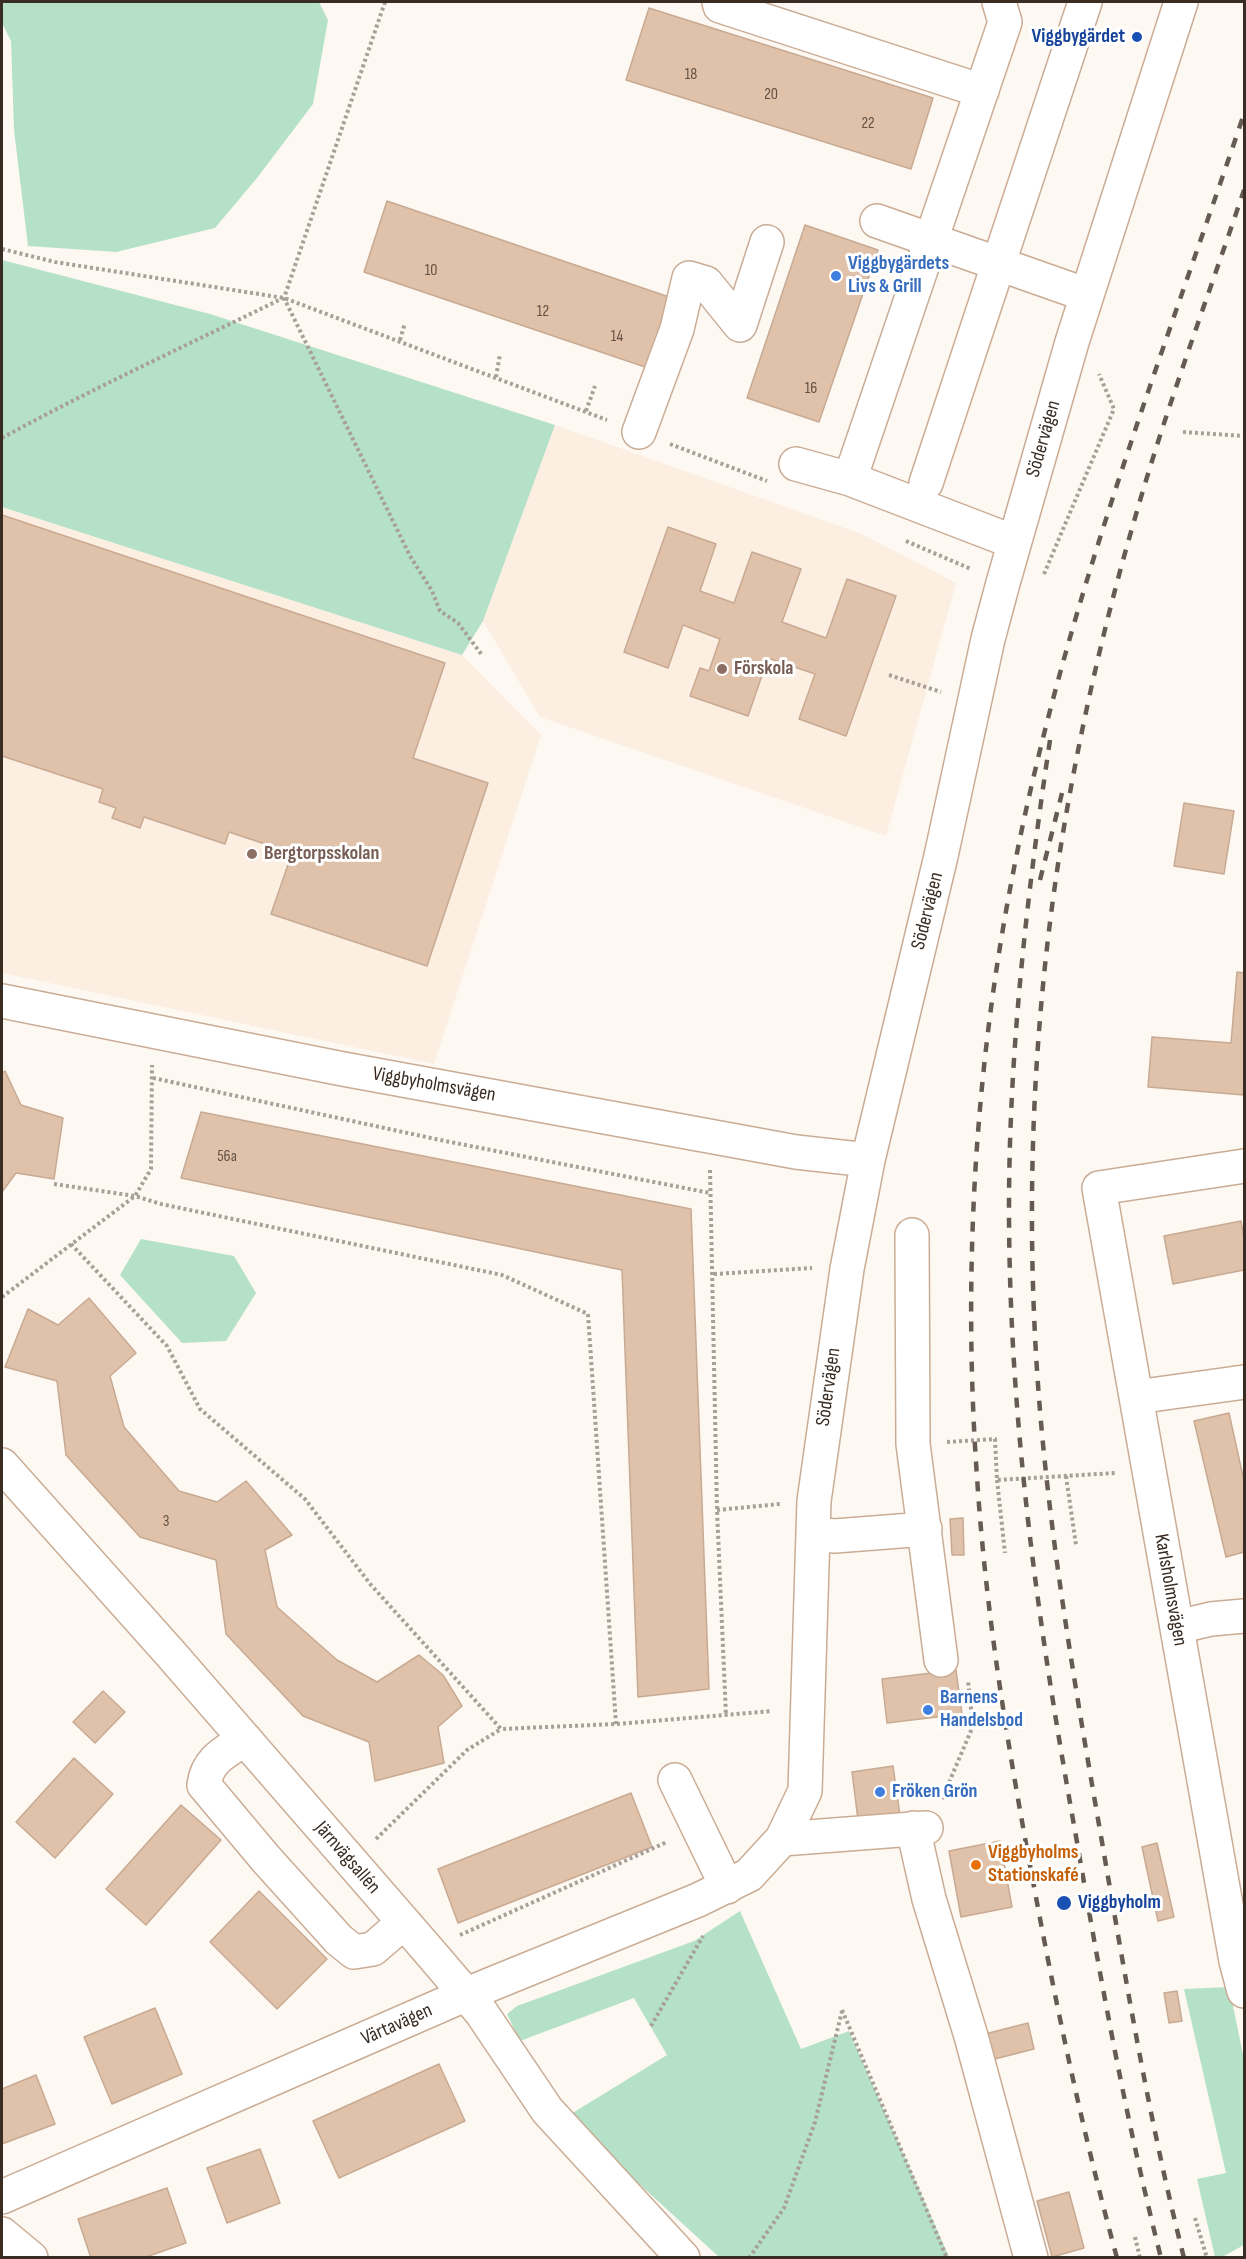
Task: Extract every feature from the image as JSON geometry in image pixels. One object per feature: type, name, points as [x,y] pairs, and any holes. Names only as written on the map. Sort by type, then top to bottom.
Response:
[{"type":"street","points":[[719,2],[720,6],[982,91]]},
{"type":"street","points":[[849,479],[1005,22],[999,2]]},
{"type":"street","points":[[926,483],[1085,2]]},
{"type":"street","name":"Södervägen","points":[[782,1839],[805,1791],[814,1501],[842,1302],[868,1160],[941,856],[988,639],[1014,542],[1087,294],[1181,2]]},
{"type":"street","points":[[877,221],[930,242],[1087,294]]},
{"type":"street","points":[[639,432],[677,329],[689,278],[706,284],[740,325],[767,242]]},
{"type":"street","points":[[796,464],[849,479],[1014,542]]},
{"type":"street","name":"Viggbyholmsvägen","points":[[2,1001],[149,1031],[796,1152],[868,1160]]},
{"type":"street","name":"Karlsholmsvägen","points":[[1245,1166],[1099,1188],[1236,1961],[1245,1991]]},
{"type":"street","points":[[912,1235],[913,1444],[941,1659]]},
{"type":"street","points":[[1136,1397],[1245,1382]]},
{"type":"street","name":"Järnvägsallén","points":[[2,1465],[467,1994],[547,2110],[683,2258]]},
{"type":"street","points":[[813,1534],[835,1536],[925,1529]]},
{"type":"street","points":[[1177,1627],[1211,1619],[1245,1616]]},
{"type":"street","points":[[244,1739],[220,1756],[206,1771],[204,1785],[266,1859],[339,1940],[354,1952],[373,1949],[403,1923]]},
{"type":"street","points":[[675,1780],[696,1828],[727,1887]]},
{"type":"street","points":[[782,1839],[920,1828],[928,1899],[971,2036],[1031,2258]]},
{"type":"street","name":"Värtavägen","points":[[2,2197],[467,1994],[598,1943],[727,1887],[749,1875],[782,1839]]},
{"type":"street","points":[[2,2234],[31,2258]]},
{"type":"path","points":[[2,438],[43,414],[86,396],[284,298],[385,2]]},
{"type":"path","points":[[2,249],[55,262],[284,298],[385,334]]},
{"type":"path","points":[[284,298],[410,556],[432,591],[440,611],[458,623],[482,655]]},
{"type":"path","points":[[400,340],[405,322]]},
{"type":"path","points":[[496,377],[500,354]]},
{"type":"path","points":[[1039,585],[1114,409],[1095,364]]},
{"type":"path","points":[[586,411],[594,386]]},
{"type":"path","points":[[1183,432],[1245,436]]},
{"type":"path","points":[[900,538],[1003,583]]},
{"type":"path","points":[[889,675],[945,693]]},
{"type":"path","points":[[2,1298],[135,1196],[151,1169],[153,1078],[149,1031]]},
{"type":"path","points":[[153,1078],[440,1140],[710,1193]]},
{"type":"path","points":[[710,1136],[717,1510],[726,1716]]},
{"type":"path","points":[[54,1184],[135,1196],[161,1204],[502,1275],[588,1314],[616,1724]]},
{"type":"path","points":[[71,1244],[166,1346],[200,1409],[305,1499],[371,1584],[501,1729]]},
{"type":"path","points":[[913,1444],[994,1439],[1005,1553]]},
{"type":"path","points":[[997,1480],[1115,1473]]},
{"type":"path","points":[[1066,1476],[1076,1545]]},
{"type":"path","points":[[717,1510],[814,1501]]},
{"type":"path","points":[[920,1828],[932,1823],[973,1726],[972,1697],[964,1666],[941,1659]]},
{"type":"path","points":[[352,1863],[467,1750],[501,1729],[616,1724],[807,1709]]},
{"type":"path","points":[[428,1950],[696,1828]]},
{"type":"path","points":[[651,2026],[706,1929]]},
{"type":"path","points":[[749,2258],[784,2208],[815,2122],[842,2010],[947,2258]]},
{"type":"path","points":[[1195,2218],[1207,2258]]},
{"type":"path","points":[[1134,2237],[1140,2258]]},
{"type":"shaded area","name":"Förskola","points":[[555,425],[862,534],[956,583],[886,836],[540,717],[483,621]]},
{"type":"shaded area","name":"Bergtorpsskolan","points":[[2,507],[462,655],[541,735],[434,1064],[2,973]]},
{"type":"green space","points":[[2,2],[319,2],[328,20],[313,104],[257,178],[215,228],[116,252],[28,246],[14,130],[11,41],[2,23]]},
{"type":"green space","points":[[2,260],[210,314],[555,425],[483,621],[462,655],[2,507]]},
{"type":"green space","points":[[141,1239],[234,1256],[256,1293],[226,1341],[182,1343],[120,1275]]},
{"type":"green space","points":[[740,1911],[801,2049],[849,2031],[949,2257],[719,2257],[566,2117],[667,2055],[634,1998],[520,2041],[507,2014],[517,2006],[694,1941]]},
{"type":"green space","points":[[1229,1987],[1244,2059],[1244,2245],[1222,2257],[1215,2257],[1197,2179],[1226,2173],[1184,1989]]},
{"type":"building","points":[[649,8],[933,98],[911,169],[626,80]]},
{"type":"building","points":[[387,201],[678,300],[654,370],[364,272]]},
{"type":"building","points":[[805,225],[878,250],[819,422],[747,398]]},
{"type":"building","points":[[2,515],[445,663],[413,758],[488,783],[427,966],[271,914],[292,853],[229,832],[225,844],[144,817],[140,828],[112,818],[116,808],[99,802],[103,789],[2,756]]},
{"type":"building","points":[[668,527],[716,544],[700,591],[734,603],[752,552],[801,569],[782,622],[826,638],[847,579],[896,596],[846,736],[799,719],[815,674],[768,658],[748,716],[690,696],[700,668],[709,671],[720,639],[683,625],[668,668],[624,652]]},
{"type":"building","points":[[1184,803],[1234,811],[1224,874],[1174,866]]},
{"type":"building","points":[[1237,972],[1244,973],[1244,1095],[1148,1087],[1152,1037],[1231,1043]]},
{"type":"building","points":[[5,1071],[21,1105],[63,1118],[54,1179],[16,1173],[2,1192],[2,1073]]},
{"type":"building","points":[[201,1112],[691,1209],[709,1689],[638,1697],[622,1270],[181,1178]]},
{"type":"building","points":[[1241,1221],[1244,1238],[1244,1270],[1173,1284],[1164,1236]]},
{"type":"building","points":[[89,1298],[136,1353],[110,1376],[124,1427],[179,1491],[217,1502],[246,1481],[292,1535],[265,1550],[277,1607],[337,1660],[377,1682],[419,1655],[443,1675],[462,1706],[438,1727],[444,1763],[375,1781],[369,1742],[303,1716],[226,1634],[216,1560],[140,1537],[66,1455],[57,1381],[5,1367],[28,1309],[58,1325]]},
{"type":"building","points":[[1229,1413],[1244,1481],[1244,1552],[1226,1557],[1194,1421]]},
{"type":"building","points":[[963,1518],[964,1555],[952,1555],[950,1519]]},
{"type":"building","points":[[956,1670],[962,1714],[887,1723],[882,1679]]},
{"type":"building","points":[[103,1691],[125,1712],[95,1743],[73,1722]]},
{"type":"building","points":[[74,1758],[113,1794],[55,1858],[16,1822]]},
{"type":"building","points":[[893,1766],[900,1815],[858,1820],[852,1772]]},
{"type":"building","points":[[631,1793],[652,1847],[458,1923],[438,1869]]},
{"type":"building","points":[[181,1805],[221,1840],[146,1925],[106,1889]]},
{"type":"building","points":[[1000,1841],[1012,1907],[961,1917],[949,1851]]},
{"type":"building","points":[[1157,1843],[1174,1917],[1158,1921],[1142,1847]]},
{"type":"building","points":[[259,1891],[327,1959],[277,2009],[210,1942]]},
{"type":"building","points":[[1177,1991],[1182,2021],[1169,2023],[1164,1993]]},
{"type":"building","points":[[155,2008],[182,2074],[112,2104],[84,2037]]},
{"type":"building","points":[[1028,2023],[1034,2049],[991,2060],[985,2034]]},
{"type":"building","points":[[439,2064],[465,2121],[339,2178],[313,2121]]},
{"type":"building","points":[[36,2075],[55,2124],[2,2144],[2,2089]]},
{"type":"building","points":[[260,2149],[280,2203],[227,2223],[207,2168]]},
{"type":"building","points":[[167,2188],[186,2243],[143,2258],[91,2258],[78,2219]]},
{"type":"building","points":[[1069,2192],[1084,2248],[1052,2257],[1037,2201]]},
{"type":"railway","points":[[1117,2258],[1072,2076],[1053,1984],[1016,1789],[992,1633],[981,1529],[973,1403],[971,1329],[975,1179],[980,1105],[998,957],[1032,786],[1056,688],[1084,591],[1145,400],[1244,114]]},
{"type":"railway","points":[[1184,2258],[1171,2206],[1129,1998],[1054,1544],[1043,1444],[1033,1288],[1033,1132],[1037,1053],[1053,898],[1072,782],[1096,665],[1149,471],[1244,190]]},
{"type":"railway","points":[[1050,740],[1027,915],[1012,1091],[1009,1208],[1014,1368],[1029,1526],[1063,1763],[1115,2051],[1136,2154],[1161,2258]]},
{"type":"railway","points":[[1040,880],[1062,793]]},
{"type":"place","name":"Viggbygärdet","points":[[1137,37]]},
{"type":"place","name":"Viggbygärdets Livs & Grill","points":[[836,276]]},
{"type":"place","name":"Förskola","points":[[722,669]]},
{"type":"place","name":"Bergtorpsskolan","points":[[252,854]]},
{"type":"place","name":"Barnens Handelsbod","points":[[928,1710]]},
{"type":"place","name":"Fröken Grön","points":[[880,1792]]},
{"type":"place","name":"Viggbyholms Stationskafé","points":[[976,1865]]},
{"type":"place","name":"Viggbyholm","points":[[1064,1903]]}]
